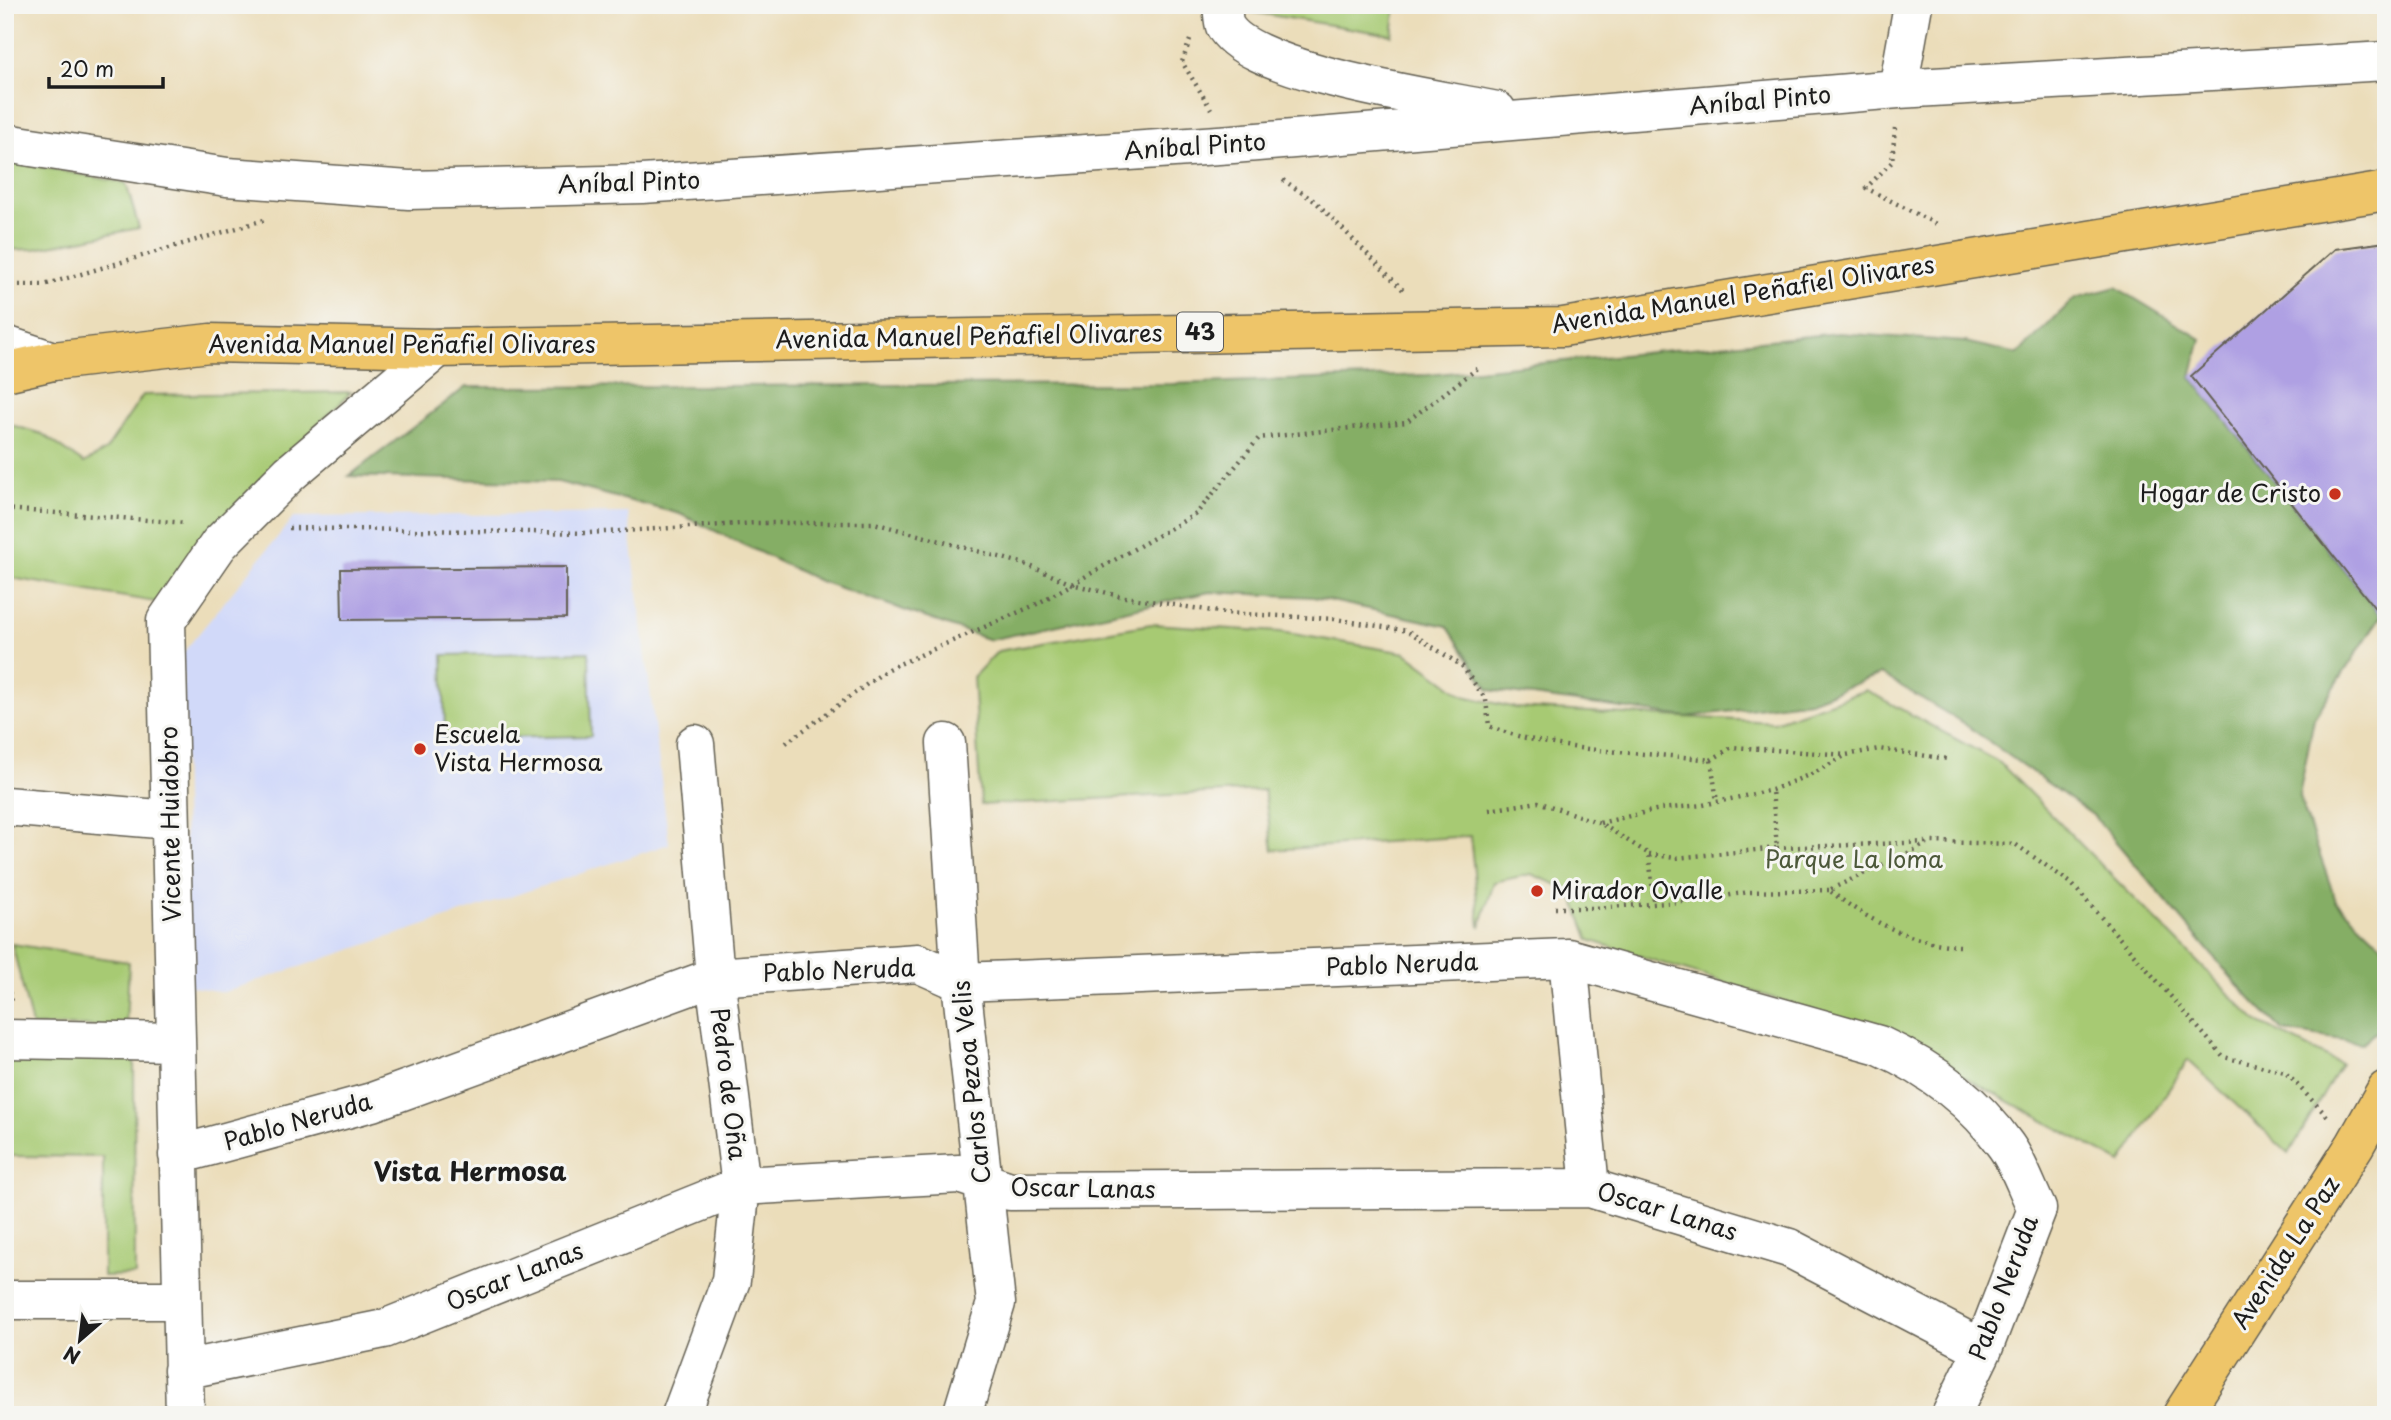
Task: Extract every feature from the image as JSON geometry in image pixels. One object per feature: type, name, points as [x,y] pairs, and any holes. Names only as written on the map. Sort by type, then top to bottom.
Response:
[{"type":"main road","name":"Avenida Manuel Peñafiel Olivares","points":[[5,372],[53,361],[210,343],[438,348],[1563,327],[2386,191]]},
{"type":"main road","name":"Avenida La Paz","points":[[2182,1415],[2355,1145],[2386,1090]]},
{"type":"street","points":[[1222,5],[1226,27],[1244,44],[1275,60],[1314,74],[1544,120]]},
{"type":"street","points":[[1898,89],[1913,5]]},
{"type":"street","name":"Aníbal Pinto","points":[[5,142],[227,177],[409,190],[642,184],[1544,120],[1898,89],[2386,61]]},
{"type":"street","points":[[5,345],[53,361]]},
{"type":"street","name":"Vicente Huidobro","points":[[185,1415],[166,621],[219,544],[290,473],[438,348]]},
{"type":"street","name":"Carlos Pezoa Velis","points":[[946,743],[961,982],[996,1303],[962,1415]]},
{"type":"street","name":"Pedro de Oña","points":[[681,1415],[731,1280],[741,1186],[715,977],[695,744]]},
{"type":"street","points":[[5,806],[170,820]]},
{"type":"street","points":[[1568,958],[1590,1188]]},
{"type":"street","name":"Pablo Neruda","points":[[178,1155],[372,1102],[715,977],[918,963],[961,982],[1568,958],[1880,1045],[1921,1064],[1980,1114],[2007,1148],[2037,1209],[1983,1349],[1951,1415]]},
{"type":"street","points":[[5,1039],[176,1042]]},
{"type":"street","name":"Oscar Lanas","points":[[183,1370],[384,1329],[741,1186],[959,1174],[1010,1191],[1590,1188],[1789,1248],[1983,1349]]},
{"type":"street","points":[[5,1300],[182,1300]]},
{"type":"path","points":[[1898,89],[1892,162],[1866,188],[1965,238],[1971,259]]},
{"type":"path","points":[[5,285],[44,285],[248,226],[273,216]]},
{"type":"path","points":[[786,743],[888,669],[1035,605],[1196,513],[1259,438],[1406,422],[1475,371],[1521,328]]},
{"type":"path","points":[[5,509],[236,528],[452,528],[588,533],[757,523],[874,523],[1025,564],[1072,584],[1119,596],[1226,612],[1335,619],[1408,631],[1462,666],[1486,699],[1489,726],[1516,737],[1712,761],[1732,747],[1846,755],[1878,749],[1948,759]]},
{"type":"path","points":[[1600,823],[1660,809],[1717,802],[1772,790],[1816,772],[1846,755]]},
{"type":"path","points":[[1712,761],[1717,802]]},
{"type":"path","points":[[1772,790],[1777,848]]},
{"type":"path","points":[[1489,810],[1538,802],[1600,823],[1649,854],[1675,858],[1777,848],[1931,842],[2015,844],[2071,883],[2224,1057],[2286,1072],[2355,1145]]},
{"type":"path","points":[[1555,908],[1695,901],[1749,892],[1829,890],[1931,842]]},
{"type":"path","points":[[1649,854],[1654,902]]},
{"type":"path","points":[[1829,890],[1859,914],[1937,945],[1960,946]]},
{"type":"shaded area","name":"Escuela Vista Hermosa","points":[[628,513],[669,844],[224,992],[187,986],[182,654],[294,517]]},
{"type":"green space","points":[[1240,5],[1396,5],[1392,35],[1239,10]]},
{"type":"green space","points":[[5,160],[126,183],[139,228],[35,249],[5,250]]},
{"type":"green space","points":[[2116,287],[2201,339],[2191,377],[2381,616],[2314,718],[2299,796],[2336,901],[2384,947],[2386,1024],[2362,1043],[2283,1031],[2236,983],[2094,816],[1963,723],[1881,674],[1810,701],[1687,717],[1489,690],[1447,626],[1313,597],[1210,592],[990,640],[817,580],[680,514],[558,482],[349,476],[466,387],[1172,384],[1428,375],[1838,333],[1965,342],[2018,354],[2075,298]]},
{"type":"green space","points":[[351,392],[208,536],[161,603],[5,577],[5,423],[42,434],[84,463],[106,450],[143,395]]},
{"type":"green space","name":"Parque La loma","points":[[1151,624],[1281,632],[1406,653],[1464,696],[1516,708],[1774,722],[1866,690],[2000,763],[2256,1021],[2341,1064],[2289,1154],[2188,1060],[2121,1163],[1884,1033],[1589,940],[1570,890],[1531,874],[1494,882],[1480,927],[1470,836],[1273,850],[1264,790],[981,805],[973,677],[998,651]]},
{"type":"green space","points":[[589,652],[591,736],[445,739],[443,655]]},
{"type":"green space","points":[[12,944],[129,962],[126,1026],[32,1026]]},
{"type":"green space","points":[[9,1054],[134,1054],[135,1275],[103,1276],[103,1157],[9,1156]]},
{"type":"building","name":"Hogar de Cristo","points":[[2386,242],[2386,613],[2381,616],[2191,376],[2335,249]]},
{"type":"building","points":[[566,567],[566,618],[342,620],[341,569]]},
{"type":"place","name":"Hogar de Cristo","points":[[2335,494]]},
{"type":"place","name":"Escuela Vista Hermosa","points":[[420,749]]},
{"type":"place","name":"Mirador Ovalle","points":[[1537,891]]},
{"type":"district","name":"Vista Hermosa","points":[[470,1172]]}]
